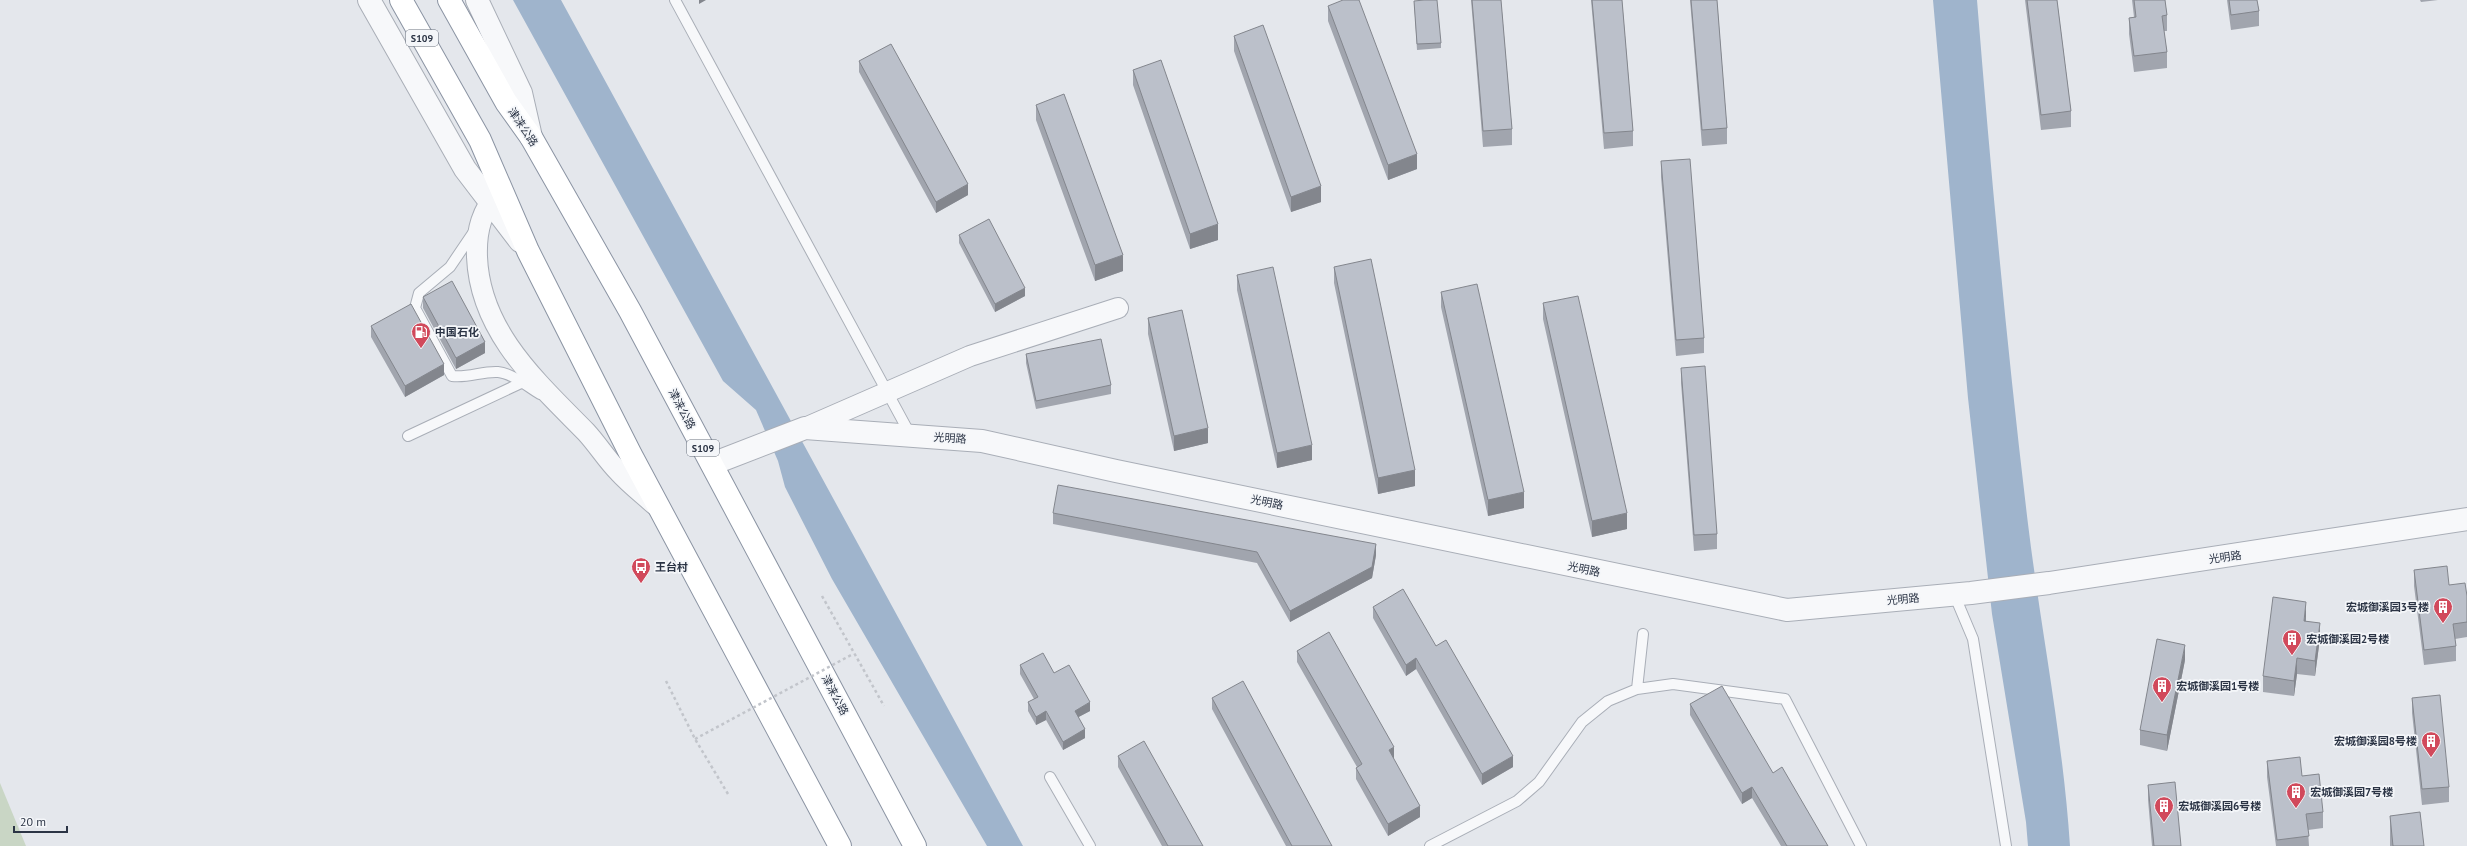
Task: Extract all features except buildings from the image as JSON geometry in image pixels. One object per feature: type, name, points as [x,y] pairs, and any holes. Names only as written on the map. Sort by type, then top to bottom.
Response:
[{"type":"highway","name":"S109","points":[[401,0],[480,140],[494,196],[528,251],[632,454],[840,846]]},
{"type":"highway","name":"津涞公路","points":[[449,0],[506,102],[531,137],[630,311],[915,846]]},
{"type":"street","points":[[369,0],[465,169],[494,196],[479,224],[478,264],[480,288],[487,308],[510,349],[591,437],[619,472],[663,511]]},
{"type":"street","points":[[477,0],[521,93],[531,137]]},
{"type":"street","points":[[805,428],[970,356],[1118,308]]},
{"type":"street","name":"光明路","points":[[712,464],[805,428],[982,440],[1147,477],[1787,610],[1962,594],[2049,583],[2467,519]]},
{"type":"lane","points":[[675,0],[911,436]]},
{"type":"lane","points":[[479,224],[450,267],[419,293],[415,308],[452,376],[475,376],[498,372],[559,404]]},
{"type":"lane","points":[[408,436],[521,383]]},
{"type":"lane","points":[[1962,594],[1973,639],[2006,846]]},
{"type":"lane","points":[[1637,689],[1643,634]]},
{"type":"lane","points":[[1430,846],[1517,801],[1539,782],[1582,722],[1608,701],[1637,689],[1673,684],[1785,699],[1861,846]]},
{"type":"lane","points":[[1050,777],[1090,846]]},
{"type":"path","points":[[822,596],[853,654],[884,706]]},
{"type":"path","points":[[695,739],[853,654]]},
{"type":"path","points":[[666,681],[695,739],[728,794]]},
{"type":"green space","points":[[0,783],[26,846],[0,846]]},
{"type":"water","points":[[513,0],[561,0],[1023,846],[987,846],[832,579],[785,487],[778,461],[756,410],[723,381]]},
{"type":"water","points":[[1933,0],[1977,0],[2013,393],[2033,564],[2062,765],[2070,846],[2028,846],[2026,822],[1992,614],[1968,398]]},
{"type":"place","name":"中国石化","points":[[421,349]]},
{"type":"place","name":"王台村","points":[[641,584]]},
{"type":"place","name":"宏城御溪园3号楼","points":[[2443,624]]},
{"type":"place","name":"宏城御溪园2号楼","points":[[2292,656]]},
{"type":"place","name":"宏城御溪园1号楼","points":[[2162,703]]},
{"type":"place","name":"宏城御溪园8号楼","points":[[2431,758]]},
{"type":"place","name":"宏城御溪园7号楼","points":[[2296,809]]},
{"type":"place","name":"宏城御溪园6号楼","points":[[2164,823]]}]
